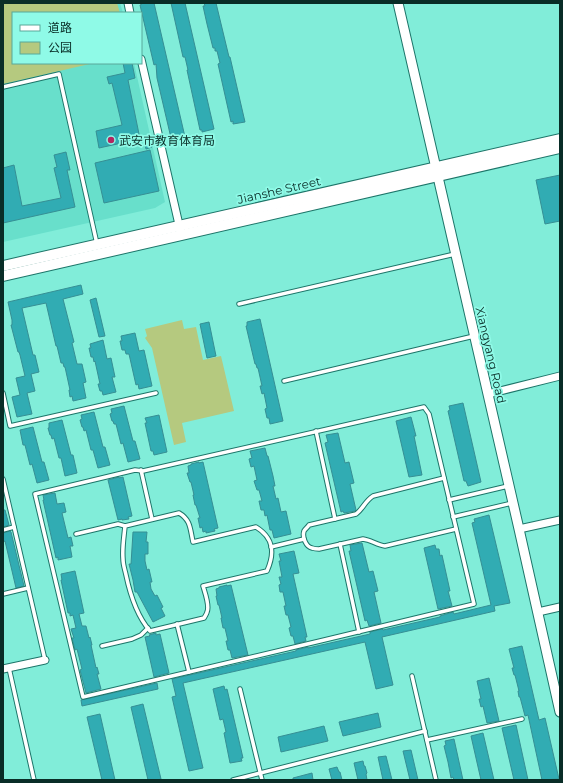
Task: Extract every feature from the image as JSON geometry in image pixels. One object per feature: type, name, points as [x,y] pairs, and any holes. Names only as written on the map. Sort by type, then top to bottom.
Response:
[{"type":"main road","name":"Jianshe Street","points":[[437,172],[560,139]]},
{"type":"main road","name":"Jianshe Street","points":[[3,276],[180,231],[437,172],[560,148]]},
{"type":"main road","name":"Jianshe Street","points":[[3,266],[97,245],[180,231]]},
{"type":"street","name":"Xiangyang Road","points":[[398,3],[560,712]]},
{"type":"street","points":[[142,63],[180,231]]},
{"type":"street","points":[[488,394],[560,376]]},
{"type":"street","points":[[519,529],[560,520]]},
{"type":"street","points":[[538,612],[560,607]]},
{"type":"street","points":[[6,669],[45,660]]},
{"type":"lane","points":[[3,88],[59,74],[97,245]]},
{"type":"lane","points":[[239,304],[456,254]]},
{"type":"lane","points":[[284,381],[475,336]]},
{"type":"lane","points":[[3,392],[10,426],[156,393]]},
{"type":"lane","points":[[424,407],[429,414],[474,604],[83,697],[35,494],[135,470],[143,471],[316,431],[424,407]]},
{"type":"lane","points":[[3,418],[8,416]]},
{"type":"lane","points":[[316,431],[335,519]]},
{"type":"lane","points":[[140,470],[152,519]]},
{"type":"lane","points":[[444,478],[373,496],[368,499],[360,511],[356,514],[309,525],[304,530],[304,539],[308,546],[320,549],[363,539],[385,546],[456,529]]},
{"type":"lane","points":[[3,479],[45,660]]},
{"type":"lane","points":[[449,500],[509,486]]},
{"type":"lane","points":[[453,517],[513,503]]},
{"type":"lane","points":[[76,534],[118,524],[125,526],[179,513],[186,518],[189,524],[193,542],[256,527],[267,536],[272,550],[270,564],[267,571],[204,586],[208,610],[204,618],[150,631],[138,612],[132,597],[124,567],[123,544],[125,526]]},
{"type":"lane","points":[[3,530],[14,528]]},
{"type":"lane","points":[[271,547],[304,539]]},
{"type":"lane","points":[[340,544],[359,632]]},
{"type":"lane","points":[[3,594],[28,588]]},
{"type":"lane","points":[[178,624],[189,672]]},
{"type":"lane","points":[[102,646],[132,639],[141,635],[148,628]]},
{"type":"lane","points":[[6,669],[34,780]]},
{"type":"lane","points":[[412,676],[436,780]]},
{"type":"lane","points":[[240,689],[262,780]]},
{"type":"lane","points":[[427,740],[522,719]]},
{"type":"lane","points":[[234,780],[425,731]]},
{"type":"shaded area","points":[[3,3],[120,3],[123,12],[12,12],[12,64],[134,64],[165,202],[155,208],[3,242]]},
{"type":"green space","points":[[3,3],[117,3],[120,12],[12,12],[12,64],[90,64],[3,84]]},
{"type":"green space","points":[[182,320],[184,329],[196,327],[203,360],[221,356],[234,411],[182,423],[186,442],[174,445],[152,348],[145,338],[147,336],[145,329]]},
{"type":"building","points":[[141,3],[154,3],[185,137],[173,140],[172,137],[171,138],[157,78],[156,64],[154,65],[140,5],[142,4]]},
{"type":"building","points":[[171,3],[185,3],[214,129],[202,132],[202,130],[200,130],[188,70],[185,57],[183,57]]},
{"type":"building","points":[[204,3],[216,3],[245,122],[233,124],[233,121],[231,122],[218,64],[220,63],[217,51],[213,48],[203,6],[205,6]]},
{"type":"building","points":[[123,64],[132,64],[135,78],[128,80],[140,139],[99,148],[96,131],[122,125],[112,83],[109,84],[107,77],[125,73]]},
{"type":"building","points":[[149,135],[152,147],[146,149],[143,137]]},
{"type":"building","points":[[150,150],[159,191],[104,203],[95,163]]},
{"type":"building","points":[[66,152],[70,170],[67,170],[75,207],[3,223],[3,168],[14,165],[22,206],[61,198],[54,168],[57,167],[54,155]]},
{"type":"building","points":[[560,175],[560,221],[545,224],[536,180]]},
{"type":"building","points":[[81,285],[83,294],[63,299],[74,342],[72,343],[77,364],[82,364],[86,382],[83,383],[86,398],[73,401],[72,396],[70,397],[65,367],[63,363],[61,363],[46,303],[22,308],[33,355],[35,355],[39,372],[31,374],[35,391],[27,393],[32,414],[17,417],[12,397],[20,395],[16,378],[25,376],[11,325],[12,320],[8,302]]},
{"type":"building","points":[[96,298],[105,336],[99,337],[90,300]]},
{"type":"building","points":[[260,319],[283,421],[270,424],[265,409],[267,408],[264,393],[262,394],[260,386],[262,386],[258,368],[255,364],[246,326],[247,322]]},
{"type":"building","points":[[209,322],[216,356],[207,358],[200,324]]},
{"type":"building","points":[[135,333],[139,351],[144,350],[152,386],[139,389],[138,384],[136,385],[129,354],[126,354],[125,350],[122,350],[120,341],[122,341],[121,336]]},
{"type":"building","points":[[103,340],[107,359],[111,358],[115,377],[112,377],[116,392],[103,395],[98,384],[100,384],[95,361],[94,362],[93,357],[91,357],[89,348],[91,348],[90,344]]},
{"type":"building","points":[[463,403],[481,482],[468,486],[466,481],[464,481],[448,411],[450,410],[449,406]]},
{"type":"building","points":[[124,406],[133,441],[135,441],[140,459],[128,462],[123,443],[121,444],[116,424],[112,421],[110,414],[112,413],[111,409]]},
{"type":"building","points":[[94,412],[103,447],[105,447],[110,465],[98,468],[93,450],[91,450],[86,430],[84,431],[80,420],[82,419],[81,415]]},
{"type":"building","points":[[159,415],[167,452],[154,455],[153,451],[151,451],[145,418]]},
{"type":"building","points":[[411,417],[416,436],[414,436],[422,475],[409,477],[396,421]]},
{"type":"building","points":[[62,420],[77,473],[65,476],[54,438],[52,439],[48,428],[49,423]]},
{"type":"building","points":[[33,427],[42,462],[44,462],[49,480],[37,483],[32,464],[30,465],[25,445],[23,445],[20,430]]},
{"type":"building","points":[[338,433],[345,463],[349,462],[354,483],[350,484],[356,510],[344,513],[343,511],[341,512],[325,443],[328,442],[326,435]]},
{"type":"building","points":[[265,448],[273,476],[275,486],[273,486],[276,499],[278,498],[281,512],[286,511],[291,534],[274,538],[272,530],[270,530],[267,515],[265,516],[264,510],[261,510],[259,501],[262,501],[259,490],[257,490],[254,481],[257,480],[254,466],[251,467],[249,459],[252,458],[250,451]]},
{"type":"building","points":[[203,462],[218,528],[214,529],[215,531],[206,533],[206,531],[203,532],[202,527],[200,528],[198,518],[200,518],[195,505],[191,482],[187,473],[189,473],[188,466]]},
{"type":"building","points":[[123,477],[132,516],[128,517],[129,519],[118,520],[108,480]]},
{"type":"building","points":[[55,493],[57,504],[64,503],[66,512],[62,513],[68,538],[71,537],[73,546],[70,546],[72,557],[58,560],[58,557],[56,558],[43,500],[43,495]]},
{"type":"building","points":[[3,510],[5,510],[9,525],[3,527]]},
{"type":"building","points":[[489,515],[510,603],[494,606],[495,611],[382,637],[393,685],[376,689],[365,642],[183,683],[203,768],[189,771],[172,697],[176,696],[172,679],[370,634],[370,632],[440,617],[453,612],[454,614],[491,605],[472,523],[475,522],[474,519]]},
{"type":"building","points":[[10,531],[24,586],[16,588],[5,541],[3,542],[3,533]]},
{"type":"building","points":[[133,532],[147,532],[146,542],[148,542],[148,554],[145,554],[145,561],[147,570],[149,569],[152,582],[150,582],[151,589],[155,596],[157,595],[163,607],[161,608],[165,616],[153,622],[137,592],[135,592],[129,564],[131,564]]},
{"type":"building","points":[[362,543],[369,572],[373,571],[378,591],[374,592],[381,623],[369,626],[367,620],[365,621],[349,551],[351,551],[350,545]]},
{"type":"building","points":[[435,545],[436,549],[439,549],[440,556],[442,555],[452,606],[438,609],[424,548]]},
{"type":"building","points":[[294,551],[299,573],[293,574],[307,637],[305,637],[306,641],[295,644],[289,628],[291,627],[288,615],[286,615],[283,592],[280,592],[279,585],[281,584],[279,577],[282,577],[279,554]]},
{"type":"building","points":[[75,571],[84,613],[79,614],[82,626],[86,626],[89,638],[90,637],[101,689],[86,693],[80,670],[82,669],[77,649],[75,650],[72,638],[74,638],[71,629],[76,628],[73,615],[70,616],[70,613],[68,613],[61,580],[61,574]]},
{"type":"building","points":[[231,585],[248,655],[232,658],[230,650],[228,650],[226,641],[228,641],[225,628],[223,628],[216,596],[216,589]]},
{"type":"building","points":[[156,633],[156,635],[160,634],[169,673],[154,677],[145,637]]},
{"type":"building","points":[[522,646],[539,720],[545,718],[559,779],[542,780],[528,715],[525,716],[519,697],[519,691],[512,668],[514,668],[509,649]]},
{"type":"building","points":[[489,678],[499,721],[487,723],[483,706],[481,707],[479,699],[481,699],[477,681]]},
{"type":"building","points":[[157,683],[158,689],[82,706],[81,700]]},
{"type":"building","points":[[224,686],[225,690],[227,689],[243,758],[241,758],[242,761],[230,763],[224,733],[226,732],[223,719],[220,720],[213,689]]},
{"type":"building","points":[[143,704],[161,779],[157,780],[148,780],[131,707]]},
{"type":"building","points":[[378,713],[381,727],[343,736],[339,722]]},
{"type":"building","points":[[100,714],[115,780],[102,780],[87,717]]},
{"type":"building","points":[[516,725],[528,780],[514,780],[502,728]]},
{"type":"building","points":[[324,726],[328,741],[281,752],[278,737]]},
{"type":"building","points":[[483,733],[494,780],[481,780],[471,736]]},
{"type":"building","points":[[454,739],[463,780],[454,780],[453,777],[451,778],[444,746],[446,745],[445,741]]},
{"type":"building","points":[[411,750],[418,780],[410,780],[403,751]]},
{"type":"building","points":[[386,756],[392,780],[383,780],[378,757]]},
{"type":"building","points":[[363,761],[367,773],[367,780],[358,780],[354,763]]},
{"type":"building","points":[[337,767],[342,780],[332,780],[329,769]]},
{"type":"building","points":[[312,773],[313,780],[293,780],[293,778]]},
{"type":"place","name":"武安市教育体育局","points":[[111,140]]}]
